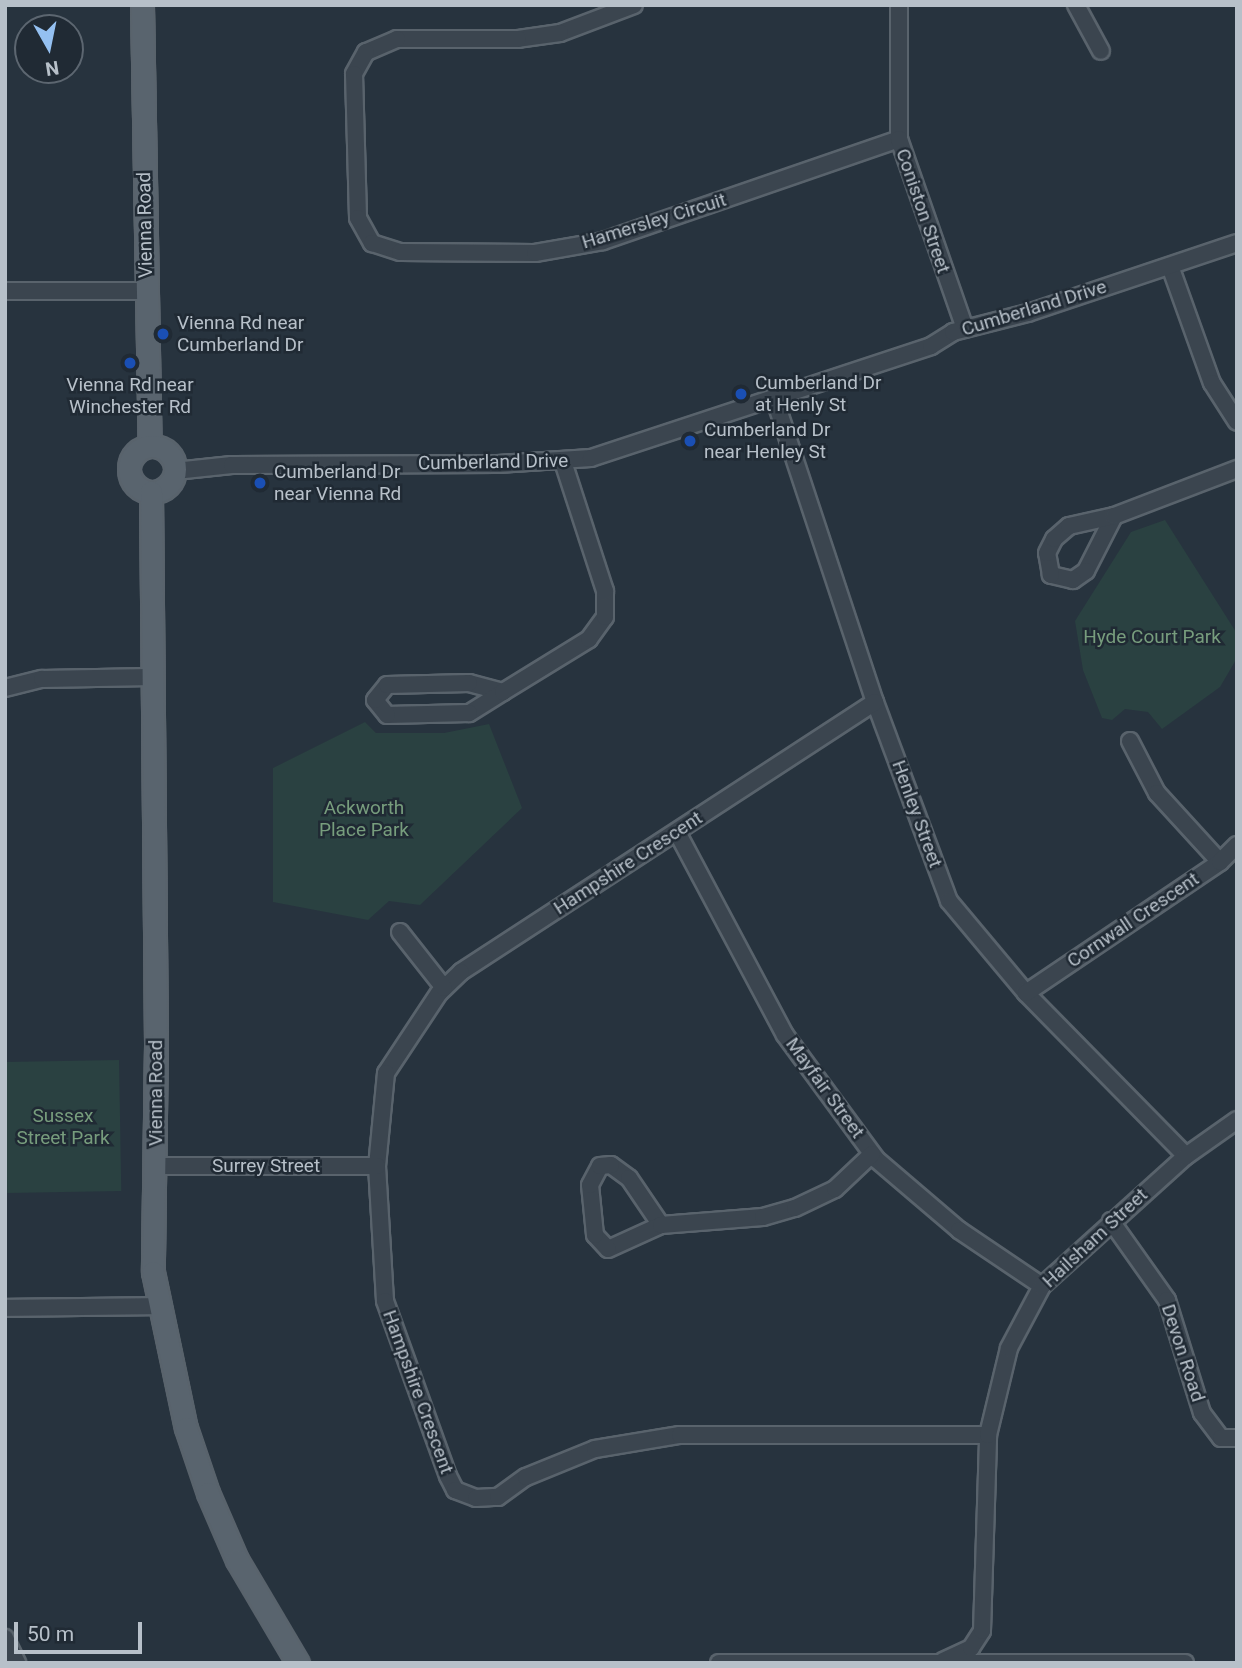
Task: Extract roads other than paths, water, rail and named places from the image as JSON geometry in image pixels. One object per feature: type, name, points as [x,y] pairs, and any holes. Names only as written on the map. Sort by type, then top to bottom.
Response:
[{"type":"main road","name":"Vienna Road","points":[[142,5],[150,446]]},
{"type":"main road","points":[[150,446],[165,450],[175,471],[170,484],[151,492],[131,481],[128,465],[136,452],[150,446]]},
{"type":"main road","name":"Vienna Road","points":[[151,492],[150,677],[156,1166],[151,1221],[158,1306],[186,1428],[208,1493],[237,1560],[298,1663]]},
{"type":"street","name":"Hamersley Circuit","points":[[634,5],[560,33],[518,39],[397,39],[366,52],[354,74],[358,218],[372,243],[400,252],[535,253],[603,241],[899,139]]},
{"type":"street","name":"Coniston Street","points":[[899,5],[899,139],[965,329]]},
{"type":"street","points":[[1076,5],[1101,51]]},
{"type":"street","name":"Cumberland Drive","points":[[175,471],[232,465],[564,462],[625,448],[931,346],[965,329],[1237,243]]},
{"type":"street","points":[[1170,266],[1212,383],[1237,422]]},
{"type":"street","points":[[5,291],[146,291]]},
{"type":"street","name":"Henley Street","points":[[774,397],[876,702],[948,901],[1026,993],[1186,1156]]},
{"type":"street","points":[[503,692],[468,683],[387,685],[375,700],[387,715],[469,713],[589,639],[604,617],[605,591],[564,462]]},
{"type":"street","points":[[1114,516],[1086,571],[1073,580],[1051,575],[1048,554],[1054,539],[1069,526],[1114,516],[1237,469]]},
{"type":"street","points":[[5,688],[42,679],[150,677]]},
{"type":"street","name":"Hampshire Crescent","points":[[876,702],[461,972],[444,988],[386,1073],[377,1166],[385,1301],[455,1490],[476,1498],[498,1497],[526,1477],[595,1449],[680,1435],[988,1435]]},
{"type":"street","points":[[1130,741],[1157,793],[1220,862]]},
{"type":"street","name":"Mayfair Street","points":[[677,832],[785,1035],[872,1154],[959,1230],[1042,1286]]},
{"type":"street","name":"Cornwall Crescent","points":[[1026,993],[1220,862],[1237,845]]},
{"type":"street","points":[[400,932],[444,988]]},
{"type":"street","name":"Hailsham Street","points":[[943,1661],[971,1648],[982,1631],[988,1435],[1009,1348],[1042,1286],[1186,1156],[1237,1120]]},
{"type":"street","points":[[661,1225],[621,1170],[600,1166],[590,1185],[595,1235],[602,1247],[618,1247],[661,1225],[763,1217],[795,1208],[835,1189],[872,1154]]},
{"type":"street","name":"Surrey Street","points":[[156,1166],[377,1166]]},
{"type":"street","name":"Devon Road","points":[[1111,1221],[1167,1300],[1202,1413],[1221,1438],[1237,1437]]},
{"type":"street","points":[[5,1308],[158,1306]]},
{"type":"street","points":[[5,1638],[17,1663]]},
{"type":"street","points":[[719,1663],[1185,1663]]},
{"type":"place","name":"Vienna Rd near Cumberland Dr","points":[[163,334]]},
{"type":"place","name":"Vienna Rd near Winchester Rd","points":[[130,363]]},
{"type":"place","name":"Cumberland Dr at Henly St","points":[[741,394]]},
{"type":"place","name":"Cumberland Dr near Henley St","points":[[690,441]]},
{"type":"place","name":"Cumberland Dr near Vienna Rd","points":[[260,483]]},
{"type":"park label","name":"Hyde Court Park","points":[[1152,637]]},
{"type":"park label","name":"Ackworth Place Park","points":[[364,819]]},
{"type":"park label","name":"Sussex Street Park","points":[[63,1127]]}]
